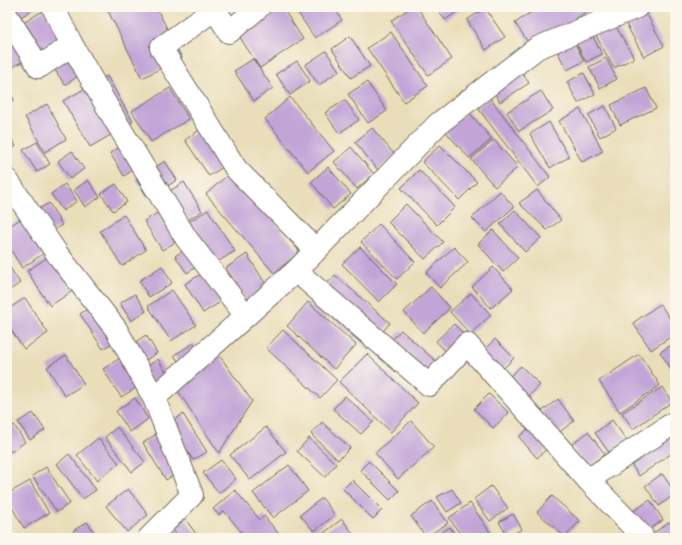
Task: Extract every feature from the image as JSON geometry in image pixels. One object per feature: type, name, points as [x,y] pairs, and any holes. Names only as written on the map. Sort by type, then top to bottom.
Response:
[{"type":"street","points":[[53,7],[72,45],[112,115],[186,238],[246,316]]},
{"type":"street","points":[[259,7],[229,32],[215,9],[211,9],[161,48],[236,169],[316,250]]},
{"type":"street","points":[[154,398],[296,271],[438,124],[537,48],[637,7]]},
{"type":"street","points":[[7,16],[39,67],[72,45]]},
{"type":"street","points":[[7,180],[58,255],[116,329],[154,398],[192,495],[149,538]]},
{"type":"street","points":[[296,271],[429,385],[467,344],[588,480],[642,536],[638,538]]},
{"type":"street","points":[[588,480],[675,422]]},
{"type":"building","points":[[10,7],[36,7],[18,19]]},
{"type":"building","points":[[106,7],[156,7],[182,58],[142,78]]},
{"type":"building","points":[[277,7],[282,7],[303,39],[260,68],[237,33]]},
{"type":"building","points":[[294,7],[334,7],[342,20],[315,38]]},
{"type":"building","points":[[411,7],[417,7],[452,59],[428,75],[391,21]]},
{"type":"building","points":[[436,7],[464,7],[445,20]]},
{"type":"building","points":[[539,7],[583,7],[586,12],[532,48],[515,23]]},
{"type":"building","points":[[485,8],[505,37],[486,50],[467,20]]},
{"type":"building","points":[[44,10],[64,41],[43,55],[22,24]]},
{"type":"building","points":[[645,11],[664,46],[644,57],[625,22]]},
{"type":"building","points":[[614,23],[634,58],[614,68],[595,34]]},
{"type":"building","points":[[391,32],[428,86],[404,102],[367,48]]},
{"type":"building","points":[[591,33],[602,54],[586,62],[575,41]]},
{"type":"building","points":[[350,36],[370,66],[351,78],[332,49]]},
{"type":"building","points":[[10,39],[23,61],[9,69],[7,66],[7,40]]},
{"type":"building","points":[[573,40],[584,61],[567,70],[556,49]]},
{"type":"building","points":[[326,51],[339,71],[319,85],[305,65]]},
{"type":"building","points":[[70,52],[84,72],[65,85],[51,64]]},
{"type":"building","points":[[606,58],[617,79],[600,88],[589,67]]},
{"type":"building","points":[[253,59],[273,88],[254,101],[234,71]]},
{"type":"building","points":[[297,61],[310,81],[290,95],[276,74]]},
{"type":"building","points":[[521,71],[529,83],[500,102],[492,89]]},
{"type":"building","points":[[584,73],[595,94],[578,103],[567,82]]},
{"type":"building","points":[[107,76],[133,122],[90,147],[63,101]]},
{"type":"building","points":[[367,82],[387,111],[368,123],[348,94]]},
{"type":"building","points":[[7,85],[14,100],[7,103]]},
{"type":"building","points":[[170,88],[189,119],[151,142],[132,111]]},
{"type":"building","points":[[646,88],[656,108],[620,125],[611,105]]},
{"type":"building","points":[[541,91],[553,110],[519,131],[507,112]]},
{"type":"building","points":[[290,97],[334,151],[308,172],[265,119]]},
{"type":"building","points":[[490,98],[550,177],[538,187],[477,107]]},
{"type":"building","points":[[345,100],[359,120],[339,133],[325,113]]},
{"type":"building","points":[[47,104],[66,139],[45,152],[25,117]]},
{"type":"building","points":[[605,106],[616,128],[600,137],[588,115]]},
{"type":"building","points":[[580,109],[603,151],[582,162],[559,121]]},
{"type":"building","points":[[468,111],[492,139],[469,158],[445,131]]},
{"type":"building","points":[[549,122],[569,157],[550,168],[530,134]]},
{"type":"building","points":[[202,128],[226,165],[209,176],[185,140]]},
{"type":"building","points":[[372,128],[395,155],[378,170],[355,142]]},
{"type":"building","points":[[7,132],[16,146],[7,152]]},
{"type":"building","points":[[494,140],[518,167],[495,187],[471,159]]},
{"type":"building","points":[[37,142],[50,164],[37,172],[23,150]]},
{"type":"building","points":[[124,145],[137,167],[124,176],[110,153]]},
{"type":"building","points":[[440,145],[477,182],[459,200],[422,162]]},
{"type":"building","points":[[351,147],[374,174],[357,189],[334,162]]},
{"type":"building","points":[[72,151],[84,169],[70,179],[58,161]]},
{"type":"building","points":[[165,161],[177,180],[148,198],[136,179]]},
{"type":"building","points":[[328,167],[351,194],[333,209],[311,182]]},
{"type":"building","points":[[419,170],[455,207],[437,225],[401,188]]},
{"type":"building","points":[[231,172],[300,252],[274,273],[206,194]]},
{"type":"building","points":[[88,180],[100,197],[85,207],[74,190]]},
{"type":"building","points":[[184,182],[202,211],[183,223],[165,194]]},
{"type":"building","points":[[65,184],[77,201],[63,211],[51,194]]},
{"type":"building","points":[[116,184],[127,202],[113,211],[101,194]]},
{"type":"building","points":[[537,190],[561,220],[547,230],[519,203]]},
{"type":"building","points":[[500,191],[514,207],[486,232],[472,218]]},
{"type":"building","points":[[49,203],[62,225],[49,233],[35,211]]},
{"type":"building","points":[[406,204],[443,242],[425,259],[388,222]]},
{"type":"building","points":[[164,209],[182,238],[162,250],[144,221]]},
{"type":"building","points":[[208,210],[235,251],[214,264],[187,223]]},
{"type":"building","points":[[515,210],[541,238],[525,252],[500,224]]},
{"type":"building","points":[[124,215],[146,250],[122,266],[100,231]]},
{"type":"building","points":[[23,217],[46,252],[22,268],[7,244],[7,228]]},
{"type":"building","points":[[379,224],[415,262],[397,279],[361,242]]},
{"type":"building","points":[[493,230],[518,258],[503,272],[478,244]]},
{"type":"building","points":[[190,246],[202,263],[187,273],[175,256]]},
{"type":"building","points":[[360,247],[397,284],[379,302],[342,264]]},
{"type":"building","points":[[454,247],[468,262],[440,288],[426,273]]},
{"type":"building","points":[[247,254],[268,288],[248,302],[226,268]]},
{"type":"building","points":[[51,255],[74,290],[50,306],[27,271]]},
{"type":"building","points":[[7,263],[20,283],[7,292]]},
{"type":"building","points":[[162,266],[172,283],[149,297],[139,281]]},
{"type":"building","points":[[493,267],[513,289],[491,308],[472,287]]},
{"type":"building","points":[[204,272],[222,301],[203,313],[185,284]]},
{"type":"building","points":[[335,275],[390,323],[368,349],[313,300]]},
{"type":"building","points":[[431,287],[450,308],[423,333],[404,312]]},
{"type":"building","points":[[172,290],[196,325],[171,341],[148,306]]},
{"type":"building","points":[[471,293],[491,315],[470,334],[450,312]]},
{"type":"building","points":[[135,294],[146,311],[131,321],[120,303]]},
{"type":"building","points":[[25,298],[48,333],[24,349],[7,324],[7,310]]},
{"type":"building","points":[[104,298],[127,333],[103,349],[80,314]]},
{"type":"building","points":[[308,302],[356,345],[334,369],[287,326]]},
{"type":"building","points":[[660,304],[675,326],[675,334],[651,350],[633,323]]},
{"type":"building","points":[[454,324],[467,338],[449,355],[436,341]]},
{"type":"building","points":[[283,330],[337,380],[320,398],[266,348]]},
{"type":"building","points":[[401,330],[440,365],[418,390],[378,354]]},
{"type":"building","points":[[146,335],[157,353],[143,362],[131,345]]},
{"type":"building","points":[[495,339],[514,358],[499,373],[480,354]]},
{"type":"building","points":[[194,343],[200,353],[181,366],[174,355]]},
{"type":"building","points":[[675,343],[675,375],[660,352]]},
{"type":"building","points":[[367,354],[418,403],[391,432],[339,382]]},
{"type":"building","points":[[639,354],[660,385],[620,412],[599,381]]},
{"type":"building","points":[[66,355],[84,384],[65,396],[47,367]]},
{"type":"building","points":[[219,355],[252,401],[219,453],[176,388]]},
{"type":"building","points":[[123,356],[141,385],[121,397],[103,369]]},
{"type":"building","points":[[158,359],[169,377],[155,387],[143,369]]},
{"type":"building","points":[[521,366],[540,385],[524,401],[505,381]]},
{"type":"building","points":[[662,387],[672,402],[633,429],[622,413]]},
{"type":"building","points":[[489,394],[509,413],[493,428],[474,409]]},
{"type":"building","points":[[345,396],[373,422],[361,434],[333,409]]},
{"type":"building","points":[[135,398],[148,419],[130,432],[116,411]]},
{"type":"building","points":[[558,399],[574,421],[557,434],[541,412]]},
{"type":"building","points":[[33,413],[45,430],[30,440],[18,422]]},
{"type":"building","points":[[183,414],[207,452],[193,460],[170,423]]},
{"type":"building","points":[[612,420],[628,442],[611,455],[595,433]]},
{"type":"building","points":[[411,421],[434,447],[398,479],[375,453]]},
{"type":"building","points":[[322,422],[350,448],[338,460],[311,434]]},
{"type":"building","points":[[535,423],[553,443],[537,458],[519,437]]},
{"type":"building","points":[[14,425],[25,442],[11,452],[7,446],[7,429]]},
{"type":"building","points":[[117,427],[145,462],[132,472],[105,437]]},
{"type":"building","points":[[266,427],[286,452],[250,480],[230,455]]},
{"type":"building","points":[[588,432],[605,454],[587,467],[571,445]]},
{"type":"building","points":[[675,432],[675,451],[639,476],[627,458]]},
{"type":"building","points":[[156,434],[180,471],[166,480],[143,443]]},
{"type":"building","points":[[98,438],[119,463],[97,481],[77,455]]},
{"type":"building","points":[[309,438],[336,464],[325,477],[297,451]]},
{"type":"building","points":[[69,454],[96,490],[83,499],[57,464]]},
{"type":"building","points":[[221,460],[236,479],[219,493],[203,473]]},
{"type":"building","points":[[369,461],[399,491],[390,500],[360,470]]},
{"type":"building","points":[[289,465],[308,491],[273,518],[253,493]]},
{"type":"building","points":[[46,467],[70,503],[57,512],[32,476]]},
{"type":"building","points":[[662,474],[675,494],[659,506],[645,486]]},
{"type":"building","points":[[352,480],[382,510],[373,519],[343,489]]},
{"type":"building","points":[[30,481],[49,513],[24,528],[7,499],[7,494]]},
{"type":"building","points":[[491,486],[508,508],[490,521],[474,499]]},
{"type":"building","points":[[128,489],[148,515],[127,532],[106,506]]},
{"type":"building","points":[[452,489],[461,503],[447,512],[437,497]]},
{"type":"building","points":[[235,490],[260,520],[264,516],[282,538],[238,538],[243,534],[224,511],[219,515],[213,509]]},
{"type":"building","points":[[552,496],[580,521],[565,537],[537,512]]},
{"type":"building","points":[[322,498],[335,515],[314,531],[300,515]]},
{"type":"building","points":[[650,500],[663,520],[646,532],[632,512]]},
{"type":"building","points":[[432,501],[448,523],[426,537],[411,516]]},
{"type":"building","points":[[470,503],[494,538],[463,538],[449,518]]},
{"type":"building","points":[[181,513],[199,538],[179,538],[168,523]]},
{"type":"building","points":[[513,514],[522,529],[508,537],[499,522]]},
{"type":"building","points":[[342,519],[355,536],[352,538],[321,538],[320,536]]},
{"type":"building","points":[[87,522],[98,538],[78,538],[73,531]]},
{"type":"building","points":[[669,522],[675,531],[675,538],[655,538],[652,534]]},
{"type":"building","points":[[450,527],[457,538],[434,538]]}]
